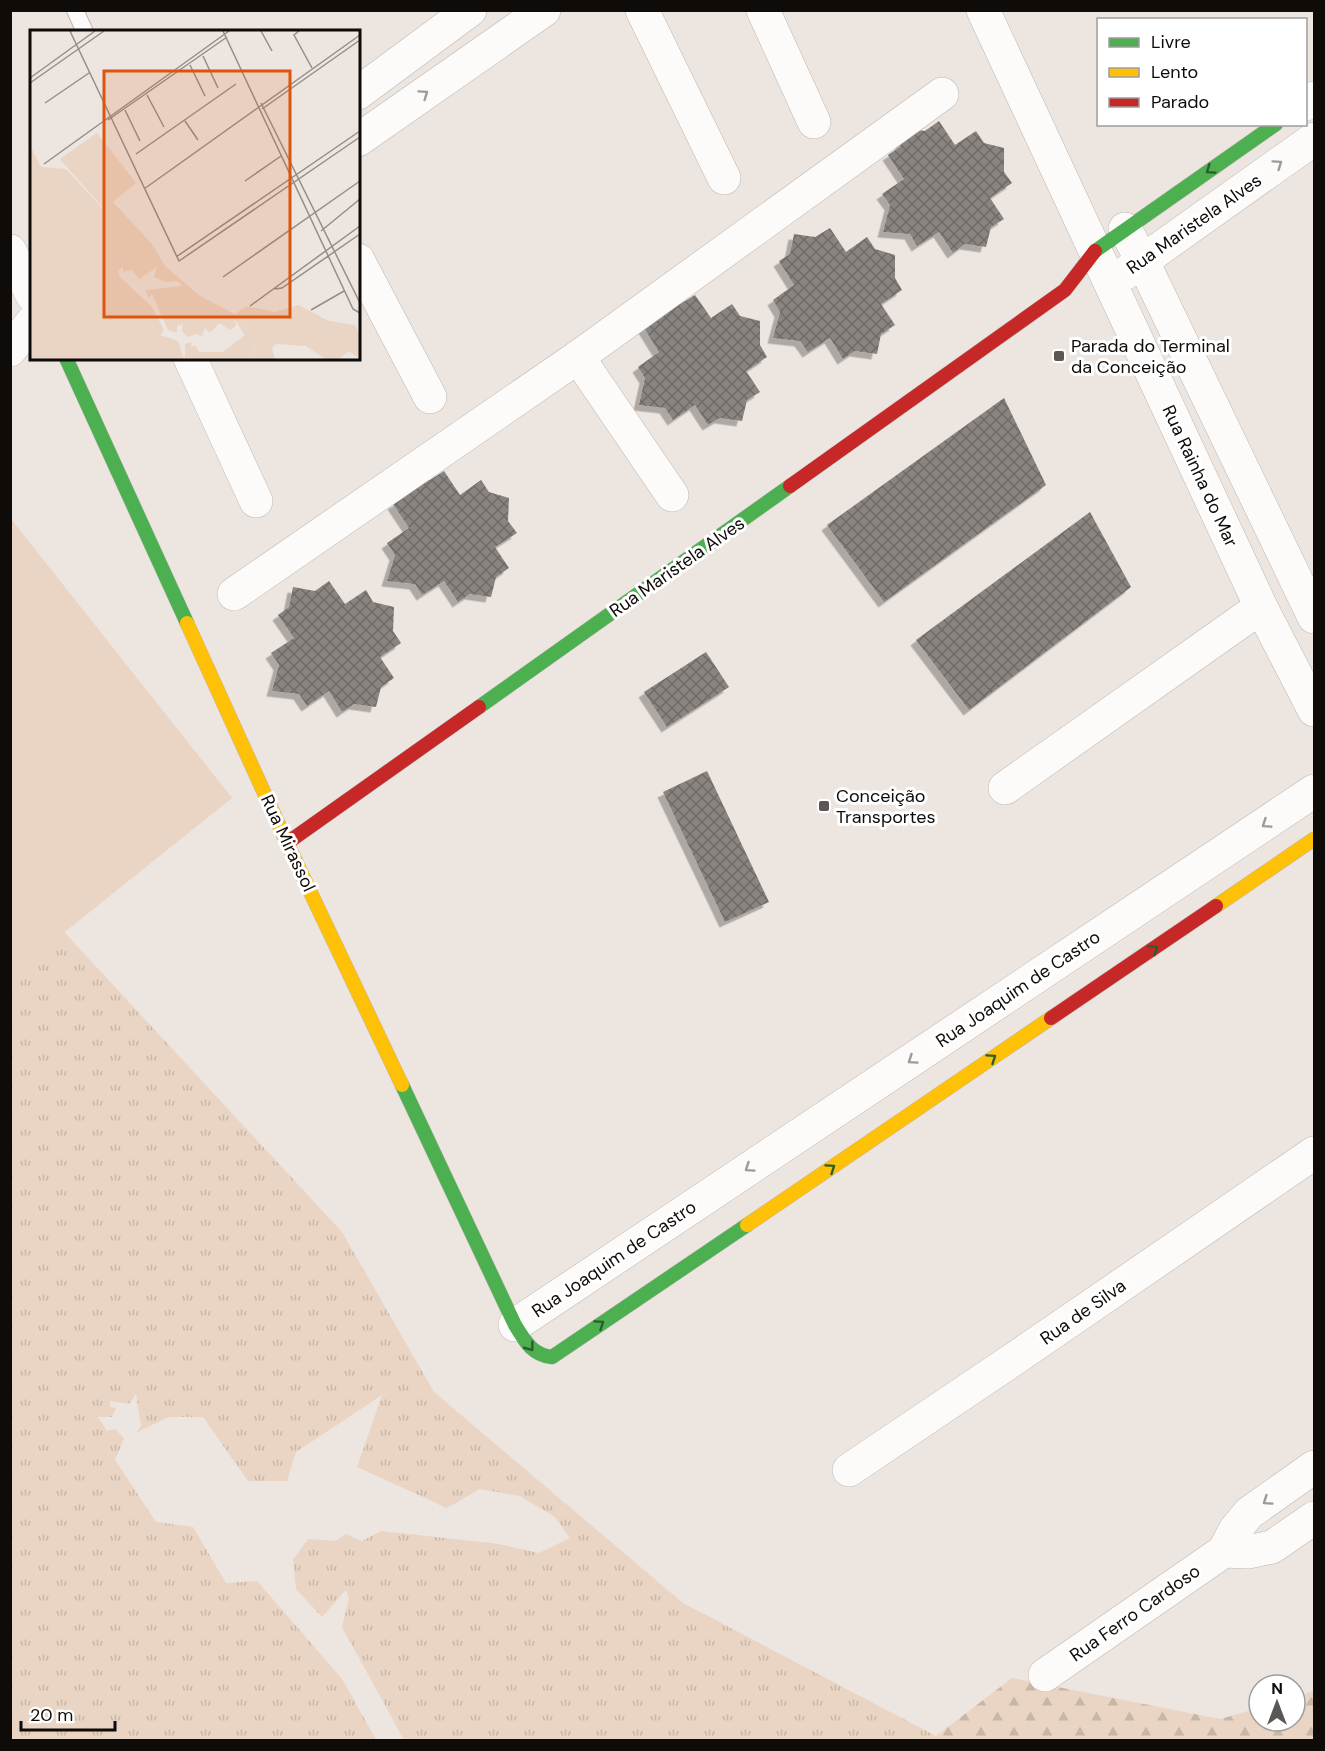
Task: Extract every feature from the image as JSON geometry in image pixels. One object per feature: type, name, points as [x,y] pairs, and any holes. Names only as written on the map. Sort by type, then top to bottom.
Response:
[{"type":"street","points":[[393,116],[365,88],[470,10]]},
{"type":"street","points":[[360,139],[544,10]]},
{"type":"street","points":[[642,10],[724,178]]},
{"type":"street","points":[[763,10],[814,122]]},
{"type":"street","name":"Rua Rainha do Mar","points":[[983,10],[1261,608],[1314,710]]},
{"type":"street","points":[[234,594],[578,357],[942,94]]},
{"type":"street","name":"Rua Maristela Alves","points":[[287,843],[1065,290],[1094,252],[1273,126]]},
{"type":"street","name":"Rua Maristela Alves","points":[[1065,290],[1110,283],[1143,262],[1181,232],[1314,139]]},
{"type":"street","points":[[1125,229],[1314,617]]},
{"type":"street","points":[[10,251],[30,291]]},
{"type":"street","points":[[360,264],[430,397]]},
{"type":"street","points":[[10,350],[30,325]]},
{"type":"street","points":[[10,356],[30,352]]},
{"type":"street","points":[[578,357],[672,495]]},
{"type":"street","name":"Rua Mirassol","points":[[67,360],[287,843],[515,1325]]},
{"type":"street","points":[[191,360],[256,501]]},
{"type":"street","points":[[1005,788],[1261,608]]},
{"type":"street","name":"Rua Joaquim de Castro","points":[[1314,791],[515,1325],[533,1353],[538,1356],[552,1357],[1314,840]]},
{"type":"street","name":"Rua de Silva","points":[[849,1470],[1021,1355],[1314,1153]]},
{"type":"street","name":"Rua Ferro Cardoso","points":[[1045,1675],[1224,1551],[1235,1530],[1249,1513],[1314,1467]]},
{"type":"street","points":[[1224,1551],[1248,1552],[1272,1547],[1314,1518]]},
{"type":"lane","points":[[75,10],[84,30]]},
{"type":"green space","points":[[11,519],[232,798],[10,975]]},
{"type":"green space","points":[[64,932],[342,1232],[434,1392],[683,1603],[940,1740],[404,1740],[342,1627],[349,1598],[346,1590],[322,1617],[296,1589],[293,1560],[308,1539],[335,1541],[346,1534],[362,1541],[381,1531],[499,1544],[539,1553],[570,1538],[555,1517],[520,1496],[480,1489],[447,1508],[357,1467],[382,1395],[296,1452],[287,1481],[248,1481],[203,1417],[169,1417],[137,1432],[141,1426],[136,1394],[129,1404],[110,1401],[110,1407],[116,1408],[112,1417],[98,1417],[107,1431],[115,1429],[124,1438],[115,1460],[156,1522],[193,1527],[226,1583],[257,1581],[343,1680],[376,1740],[11,1740],[11,975]]},
{"type":"green space","points":[[1012,1678],[1220,1719],[1247,1711],[1247,1733],[1307,1733],[1307,1693],[1314,1691],[1314,1740],[940,1740],[936,1736]]},
{"type":"building","points":[[939,121],[955,145],[976,131],[984,143],[1004,148],[1004,172],[1012,183],[990,198],[1004,219],[991,227],[986,247],[965,244],[953,253],[939,232],[917,246],[910,234],[883,232],[890,205],[882,194],[904,179],[888,155],[900,147],[904,128],[925,131]]},
{"type":"building","points":[[830,228],[846,252],[867,237],[875,249],[895,255],[895,278],[902,290],[881,304],[895,325],[881,334],[877,354],[855,351],[843,359],[830,338],[808,352],[800,341],[773,338],[780,312],[773,300],[794,285],[779,261],[790,254],[794,234],[815,237]]},
{"type":"building","points":[[695,295],[711,318],[732,304],[740,316],[760,321],[760,345],[767,357],[746,371],[760,392],[747,400],[742,421],[720,418],[708,425],[695,405],[673,420],[665,408],[639,405],[645,378],[638,367],[659,352],[644,328],[659,301],[680,304]]},
{"type":"building","points":[[1004,398],[1046,485],[884,602],[827,525]]},
{"type":"building","points":[[444,471],[460,495],[481,480],[489,492],[509,498],[508,521],[517,533],[495,547],[509,568],[496,577],[491,597],[470,594],[458,602],[444,581],[422,595],[415,584],[387,581],[395,555],[387,543],[409,528],[393,504],[405,497],[409,477],[430,480]]},
{"type":"building","points":[[1090,512],[1131,587],[969,710],[916,640]]},
{"type":"building","points":[[329,581],[345,604],[366,590],[373,602],[394,607],[393,631],[401,643],[380,657],[394,678],[381,687],[376,707],[354,704],[342,712],[329,691],[307,706],[299,694],[272,691],[279,665],[271,653],[294,638],[278,615],[289,607],[293,587],[315,591]]},
{"type":"building","points":[[706,652],[729,687],[667,727],[644,692]]},
{"type":"building","points":[[707,771],[769,902],[725,922],[663,792]]},
{"type":"traffic: fast","points":[[1095,251],[1273,126]]},
{"type":"traffic: fast","points":[[67,360],[187,623]]},
{"type":"traffic: fast","points":[[479,707],[790,486]]},
{"type":"traffic: fast","points":[[402,1085],[515,1325],[530,1346],[545,1356],[552,1357],[747,1225]]},
{"type":"traffic: slow","points":[[187,623],[287,843],[402,1085]]},
{"type":"traffic: slow","points":[[1216,906],[1314,839]]},
{"type":"traffic: slow","points":[[747,1225],[1051,1018]]},
{"type":"traffic: jam","points":[[790,486],[1065,290],[1095,251]]},
{"type":"traffic: jam","points":[[287,843],[479,707]]},
{"type":"traffic: jam","points":[[1051,1018],[1216,906]]},
{"type":"place","name":"Parada do Terminal da Conceição","points":[[1059,356]]},
{"type":"place","name":"Conceição Transportes","points":[[824,806]]}]
